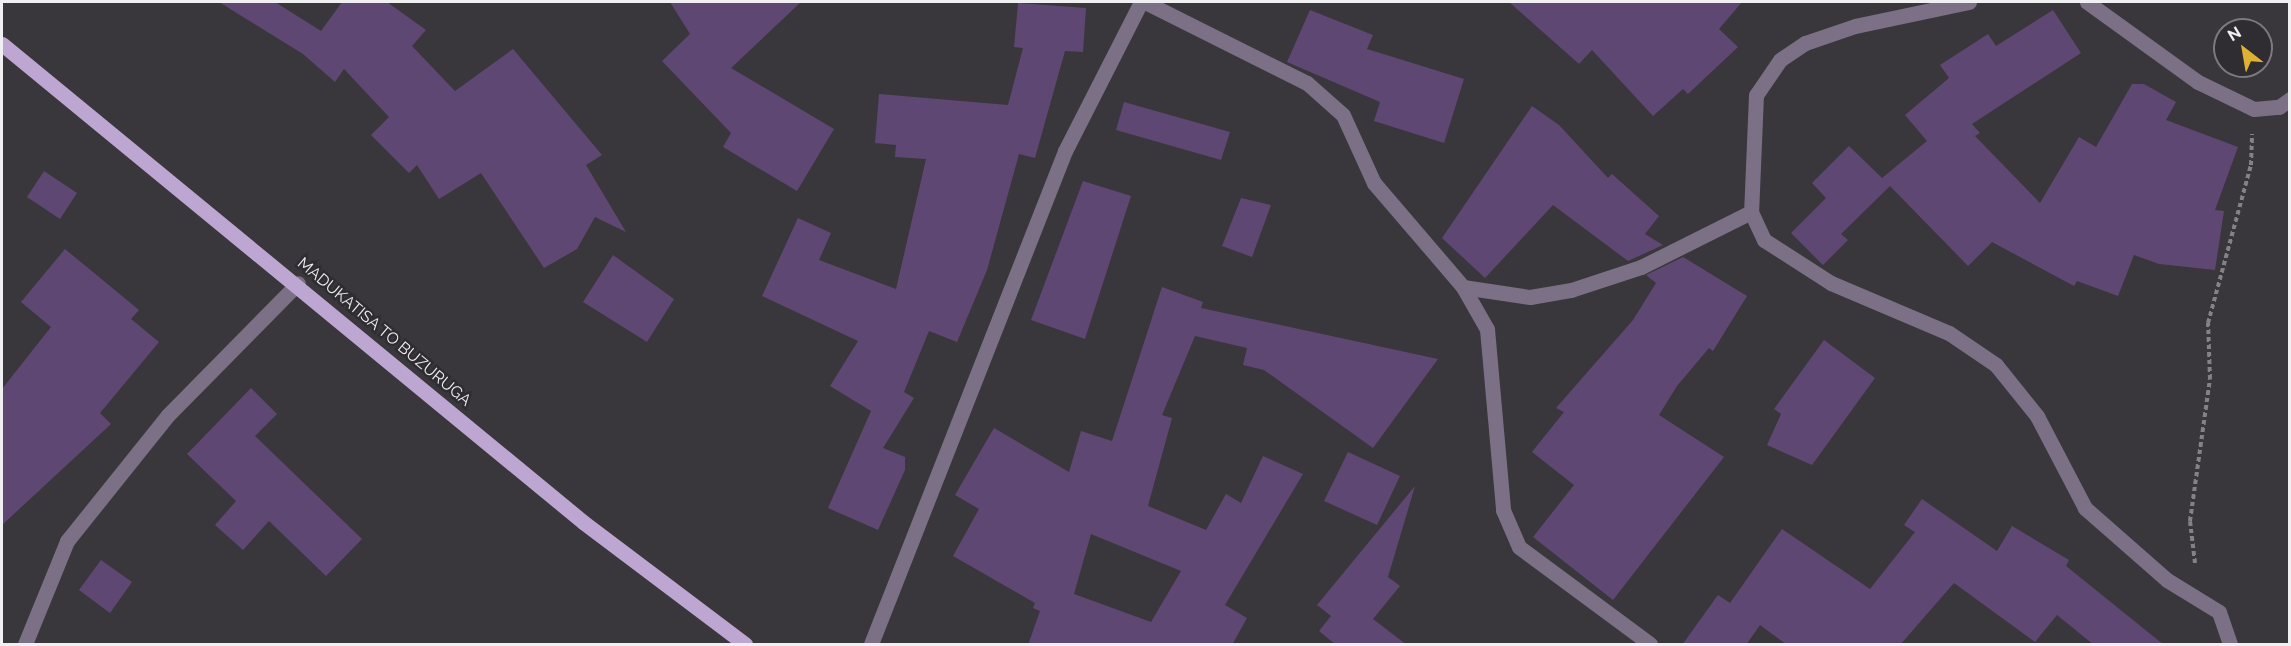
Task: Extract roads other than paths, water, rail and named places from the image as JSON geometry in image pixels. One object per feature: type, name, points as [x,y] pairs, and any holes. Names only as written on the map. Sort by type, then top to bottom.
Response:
[{"type":"main road","name":"MADUKATISA TO BUZURUGA","points":[[2,44],[298,283],[583,522],[745,645]]},
{"type":"street","points":[[871,645],[1065,151],[1143,2],[1326,95],[1355,136],[1374,183],[1463,287],[1487,329],[1508,526],[1519,547],[1650,645]]},
{"type":"street","points":[[1970,2],[1855,26],[1805,42],[1780,60],[1756,95],[1751,212],[1764,240],[1832,283],[1949,333],[1996,365],[2037,416],[2085,508],[2167,580],[2219,612],[2230,645]]},
{"type":"street","points":[[2087,2],[2198,82],[2253,109],[2279,107],[2289,99]]},
{"type":"street","points":[[1463,287],[1530,297],[1571,290],[1641,267],[1751,212]]},
{"type":"street","points":[[25,645],[67,541],[168,415],[298,283]]}]
